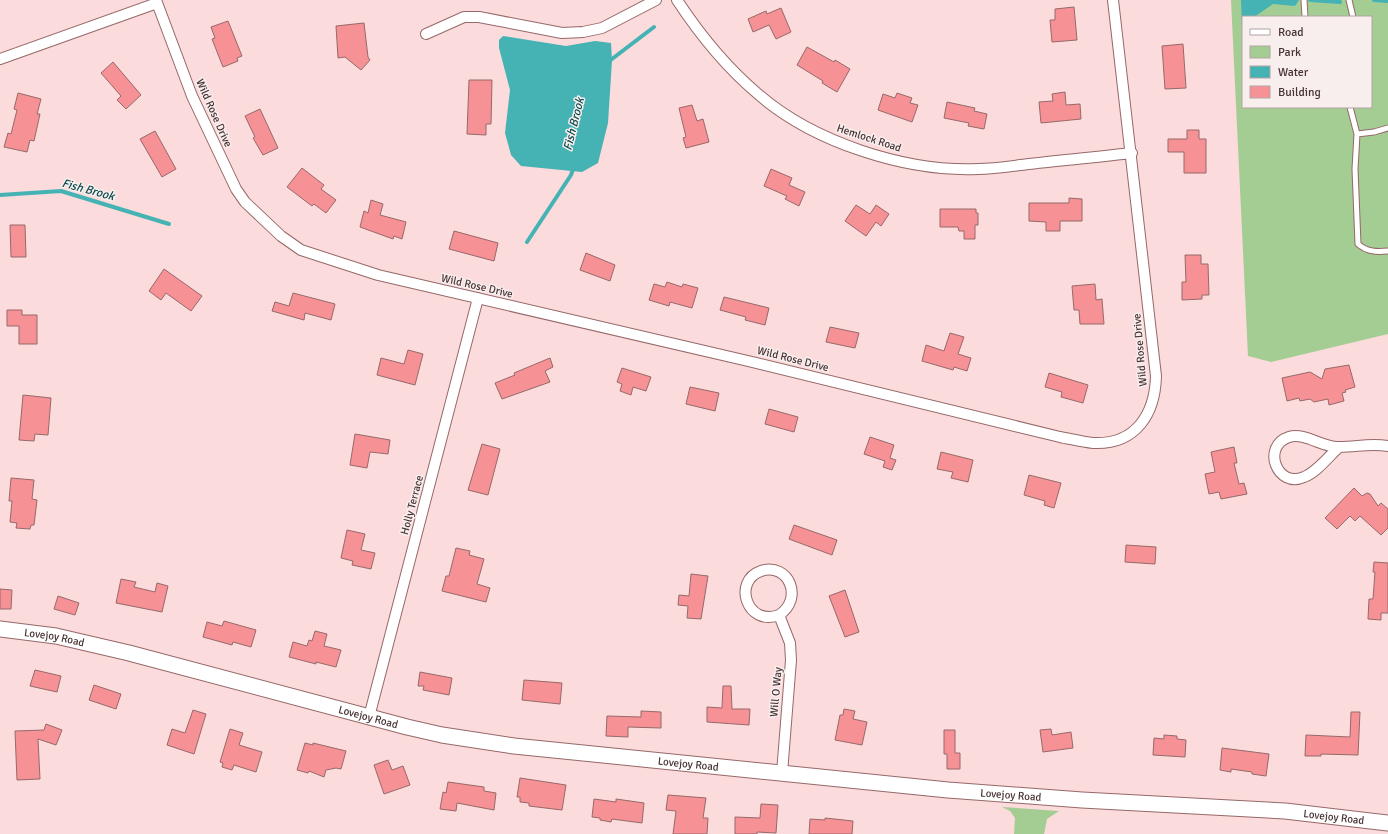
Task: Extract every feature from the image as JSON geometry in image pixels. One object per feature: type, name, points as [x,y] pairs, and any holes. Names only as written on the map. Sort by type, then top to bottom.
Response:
[{"type":"main road","name":"Lovejoy Road","points":[[0,629],[56,636],[129,653],[442,735],[514,746],[948,790],[1082,800],[1285,811],[1388,824]]},
{"type":"street","points":[[426,34],[464,17],[479,17],[562,32],[583,32],[602,28],[656,0]]},
{"type":"street","name":"Hemlock Road","points":[[678,0],[713,51],[758,95],[796,121],[835,141],[880,156],[931,167],[977,169],[1132,153]]},
{"type":"street","name":"Wild Rose Drive","points":[[0,59],[157,2],[192,96],[236,189],[245,202],[281,236],[301,250],[378,275],[1092,443],[1108,442],[1126,436],[1139,428],[1151,408],[1156,393],[1156,376],[1132,153],[1113,0]]},
{"type":"street","name":"Holly Terrace","points":[[369,717],[478,298]]},
{"type":"street","points":[[1339,447],[1310,474],[1302,478],[1288,478],[1280,472],[1275,464],[1274,455],[1277,446],[1288,437],[1298,436],[1339,447],[1357,444],[1388,446]]},
{"type":"street","points":[[771,570],[781,573],[791,585],[792,600],[787,609],[779,615],[770,618],[760,616],[751,610],[746,601],[745,590],[749,581],[761,571],[771,570]]},
{"type":"street","name":"Will O Way","points":[[779,615],[789,639],[791,660],[782,773]]},
{"type":"lane","points":[[1304,0],[1305,16]]},
{"type":"lane","points":[[1349,0],[1353,16]]},
{"type":"lane","points":[[1350,108],[1357,134],[1355,170],[1358,244],[1364,249],[1370,251],[1388,251]]},
{"type":"lane","points":[[1357,134],[1374,132],[1388,128]]},
{"type":"green space","points":[[1231,0],[1388,0],[1388,334],[1271,362],[1248,356]]},
{"type":"green space","points":[[1002,807],[1059,811],[1047,819],[1044,834],[1014,834],[1015,818],[1010,811]]},
{"type":"water","points":[[1241,0],[1299,0],[1295,6],[1273,4],[1255,16],[1242,16],[1242,27]]},
{"type":"water","points":[[503,36],[566,46],[595,41],[611,43],[612,60],[608,123],[598,163],[582,172],[521,166],[511,155],[505,133],[510,90],[499,48],[499,40]]},
{"type":"building","points":[[1074,7],[1077,40],[1052,42],[1050,20],[1055,20],[1055,9]]},
{"type":"building","points":[[781,8],[791,32],[776,39],[769,25],[753,32],[748,19],[766,11],[767,14]]},
{"type":"building","points":[[228,21],[242,56],[237,58],[238,61],[223,67],[212,39],[215,38],[211,27]]},
{"type":"building","points":[[364,23],[368,57],[370,60],[361,70],[345,57],[338,58],[336,26]]},
{"type":"building","points":[[1183,44],[1186,88],[1165,89],[1162,46]]},
{"type":"building","points":[[807,47],[850,69],[837,92],[822,83],[823,81],[797,65]]},
{"type":"building","points":[[113,62],[141,95],[126,109],[117,100],[121,96],[101,73]]},
{"type":"building","points":[[469,80],[492,80],[491,124],[486,124],[486,135],[467,134]]},
{"type":"building","points":[[1065,92],[1066,105],[1080,104],[1081,119],[1041,123],[1039,102],[1053,101],[1052,94]]},
{"type":"building","points":[[18,93],[41,99],[37,114],[40,114],[34,141],[30,140],[27,152],[4,147],[8,133],[11,134],[17,110],[14,109]]},
{"type":"building","points":[[897,93],[912,98],[910,103],[918,105],[912,122],[878,110],[883,94],[895,98]]},
{"type":"building","points":[[947,102],[975,108],[974,111],[987,114],[984,129],[968,126],[969,123],[944,118]]},
{"type":"building","points":[[692,105],[697,121],[703,119],[709,142],[686,148],[683,138],[686,137],[679,108]]},
{"type":"building","points":[[260,109],[278,148],[263,155],[253,138],[255,137],[245,116]]},
{"type":"building","points":[[1187,130],[1199,130],[1199,139],[1206,139],[1206,173],[1184,173],[1184,152],[1168,152],[1168,139],[1187,139]]},
{"type":"building","points":[[155,131],[176,169],[162,177],[140,139]]},
{"type":"building","points":[[302,168],[324,185],[321,189],[336,200],[326,213],[314,204],[312,206],[287,187]]},
{"type":"building","points":[[771,169],[792,178],[789,185],[805,192],[799,206],[785,199],[787,196],[764,186]]},
{"type":"building","points":[[1069,198],[1082,199],[1082,221],[1060,221],[1060,231],[1046,231],[1046,222],[1029,221],[1029,203],[1069,203]]},
{"type":"building","points":[[371,200],[383,204],[380,215],[406,222],[402,239],[394,236],[393,239],[360,227],[364,211],[368,213]]},
{"type":"building","points":[[856,205],[870,214],[876,205],[889,214],[881,226],[876,222],[866,236],[845,221]]},
{"type":"building","points":[[940,209],[976,209],[976,213],[978,213],[978,225],[975,225],[975,239],[964,239],[964,231],[959,231],[958,227],[940,227]]},
{"type":"building","points":[[10,225],[25,225],[26,257],[11,257]]},
{"type":"building","points":[[454,231],[498,243],[494,261],[449,249]]},
{"type":"building","points":[[586,253],[615,265],[610,281],[580,270]]},
{"type":"building","points":[[1185,255],[1201,255],[1201,264],[1208,264],[1209,295],[1202,295],[1202,299],[1182,300],[1182,282],[1186,282]]},
{"type":"building","points":[[164,269],[202,296],[191,311],[166,293],[161,300],[149,291]]},
{"type":"building","points":[[667,282],[682,287],[683,284],[698,288],[692,308],[670,302],[669,306],[649,300],[654,284],[665,287]]},
{"type":"building","points":[[1095,284],[1096,300],[1102,299],[1104,324],[1080,324],[1079,310],[1074,310],[1072,286]]},
{"type":"building","points":[[293,293],[335,304],[331,320],[305,313],[304,320],[272,311],[275,302],[289,306]]},
{"type":"building","points":[[724,297],[769,308],[765,325],[745,320],[746,317],[720,310]]},
{"type":"building","points":[[7,310],[22,310],[22,315],[37,315],[37,344],[19,344],[19,326],[7,326]]},
{"type":"building","points":[[830,327],[859,333],[855,348],[826,342]]},
{"type":"building","points":[[950,333],[964,337],[958,354],[971,358],[967,371],[954,367],[953,370],[922,361],[926,345],[944,351]]},
{"type":"building","points":[[408,350],[423,354],[415,385],[377,375],[381,358],[404,364]]},
{"type":"building","points":[[550,358],[553,367],[545,371],[550,382],[502,399],[495,383],[515,375],[514,373]]},
{"type":"building","points":[[1349,365],[1355,387],[1345,390],[1346,392],[1342,393],[1344,401],[1329,405],[1328,399],[1314,402],[1310,399],[1300,401],[1299,398],[1287,401],[1282,378],[1310,372],[1322,379],[1325,369]]},
{"type":"building","points":[[622,368],[651,377],[646,391],[633,387],[631,395],[620,391],[622,384],[617,382]]},
{"type":"building","points":[[1049,373],[1088,385],[1083,403],[1061,397],[1062,392],[1045,387]]},
{"type":"building","points":[[690,387],[719,393],[715,411],[686,404]]},
{"type":"building","points":[[23,395],[51,398],[48,435],[35,434],[34,441],[19,440]]},
{"type":"building","points":[[769,409],[798,417],[794,432],[765,424]]},
{"type":"building","points":[[355,434],[390,440],[388,454],[370,452],[367,468],[350,465]]},
{"type":"building","points":[[870,437],[894,445],[890,458],[896,460],[892,470],[883,467],[885,461],[864,454]]},
{"type":"building","points":[[482,444],[500,449],[488,495],[468,490]]},
{"type":"building","points":[[1234,447],[1237,463],[1234,463],[1239,484],[1244,483],[1247,494],[1221,499],[1219,492],[1209,494],[1205,474],[1215,472],[1211,452]]},
{"type":"building","points":[[941,452],[973,460],[968,482],[951,478],[953,472],[937,469]]},
{"type":"building","points":[[1029,475],[1061,483],[1054,508],[1044,505],[1045,501],[1024,495]]},
{"type":"building","points":[[11,478],[34,480],[32,499],[37,500],[34,525],[31,525],[30,529],[16,528],[17,523],[10,522],[12,501],[9,501]]},
{"type":"building","points":[[1354,488],[1362,496],[1367,493],[1370,494],[1378,506],[1381,503],[1388,509],[1388,528],[1381,535],[1360,516],[1355,521],[1350,516],[1337,529],[1325,518]]},
{"type":"building","points":[[794,525],[837,540],[832,555],[789,539]]},
{"type":"building","points":[[347,530],[365,534],[361,550],[375,553],[371,569],[352,565],[353,561],[341,558]]},
{"type":"building","points":[[1126,545],[1156,547],[1155,564],[1125,562]]},
{"type":"building","points":[[456,548],[470,551],[469,555],[484,559],[477,584],[490,588],[486,602],[442,591],[446,576],[449,576]]},
{"type":"building","points":[[1374,562],[1388,563],[1388,613],[1381,613],[1381,620],[1368,619],[1369,599],[1373,599],[1375,572],[1373,572]]},
{"type":"building","points":[[691,574],[708,576],[701,619],[687,618],[688,606],[678,605],[679,595],[689,596]]},
{"type":"building","points":[[121,579],[136,582],[134,587],[155,592],[157,583],[168,586],[162,612],[116,603]]},
{"type":"building","points":[[0,589],[12,590],[11,609],[0,609]]},
{"type":"building","points":[[845,590],[859,632],[845,637],[829,596]]},
{"type":"building","points":[[58,596],[79,603],[75,615],[54,609]]},
{"type":"building","points":[[224,621],[256,630],[251,647],[233,642],[232,645],[203,637],[207,622],[222,626]]},
{"type":"building","points":[[315,631],[327,634],[324,646],[341,650],[336,667],[316,662],[316,664],[289,657],[293,642],[307,646],[309,640],[312,641]]},
{"type":"building","points":[[35,670],[61,676],[57,692],[30,686]]},
{"type":"building","points":[[420,672],[452,678],[449,695],[423,690],[424,686],[418,686]]},
{"type":"building","points":[[524,680],[562,683],[560,704],[522,700]]},
{"type":"building","points":[[94,685],[121,694],[116,709],[89,700]]},
{"type":"building","points":[[723,686],[731,686],[732,709],[750,709],[749,725],[707,722],[707,707],[722,708]]},
{"type":"building","points":[[844,709],[855,711],[853,719],[867,722],[862,745],[835,740],[840,715],[843,715]]},
{"type":"building","points":[[193,710],[206,714],[194,754],[167,745],[172,729],[185,733]]},
{"type":"building","points":[[641,711],[661,712],[661,728],[628,727],[628,737],[606,736],[607,716],[641,717]]},
{"type":"building","points":[[1351,712],[1360,712],[1358,755],[1321,754],[1321,756],[1305,756],[1306,735],[1350,737]]},
{"type":"building","points":[[46,724],[62,730],[56,745],[38,739],[40,779],[17,780],[15,731],[44,730]]},
{"type":"building","points":[[230,729],[243,733],[239,745],[262,752],[256,772],[234,765],[232,770],[222,767],[223,763],[220,762]]},
{"type":"building","points":[[1051,729],[1052,735],[1071,732],[1073,748],[1043,752],[1040,730]]},
{"type":"building","points":[[944,730],[955,730],[955,753],[960,753],[960,769],[947,769],[947,754],[944,754]]},
{"type":"building","points":[[1164,735],[1177,736],[1177,739],[1186,740],[1185,757],[1153,755],[1154,738],[1164,739]]},
{"type":"building","points":[[305,743],[313,745],[313,743],[346,751],[341,769],[336,768],[326,770],[324,777],[309,771],[308,773],[297,770]]},
{"type":"building","points":[[1222,748],[1269,754],[1266,776],[1231,769],[1231,772],[1220,770]]},
{"type":"building","points":[[388,760],[392,770],[403,766],[410,785],[384,794],[374,765]]},
{"type":"building","points":[[520,778],[566,785],[562,810],[529,806],[529,803],[520,802],[520,797],[517,797]]},
{"type":"building","points":[[448,782],[484,787],[484,791],[496,793],[494,810],[457,803],[456,811],[440,809],[443,792],[446,793]]},
{"type":"building","points":[[668,795],[706,798],[703,818],[708,818],[707,834],[673,834],[676,811],[666,810]]},
{"type":"building","points":[[594,799],[616,802],[616,799],[644,803],[642,823],[612,819],[611,822],[592,817]]},
{"type":"building","points":[[761,804],[778,805],[776,833],[757,832],[757,834],[735,834],[735,817],[760,818]]},
{"type":"building","points":[[825,818],[853,821],[852,834],[809,834],[810,819],[825,820]]},
{"type":"waterway","name":"Fish Brook","points":[[1310,0],[1340,2]]},
{"type":"waterway","name":"Fish Brook","points":[[1374,0],[1388,1]]},
{"type":"waterway","name":"Fish Brook","points":[[608,62],[654,27]]},
{"type":"waterway","name":"Fish Brook","points":[[527,242],[571,175],[574,166]]},
{"type":"waterway","name":"Fish Brook","points":[[0,195],[61,191],[169,224]]}]
